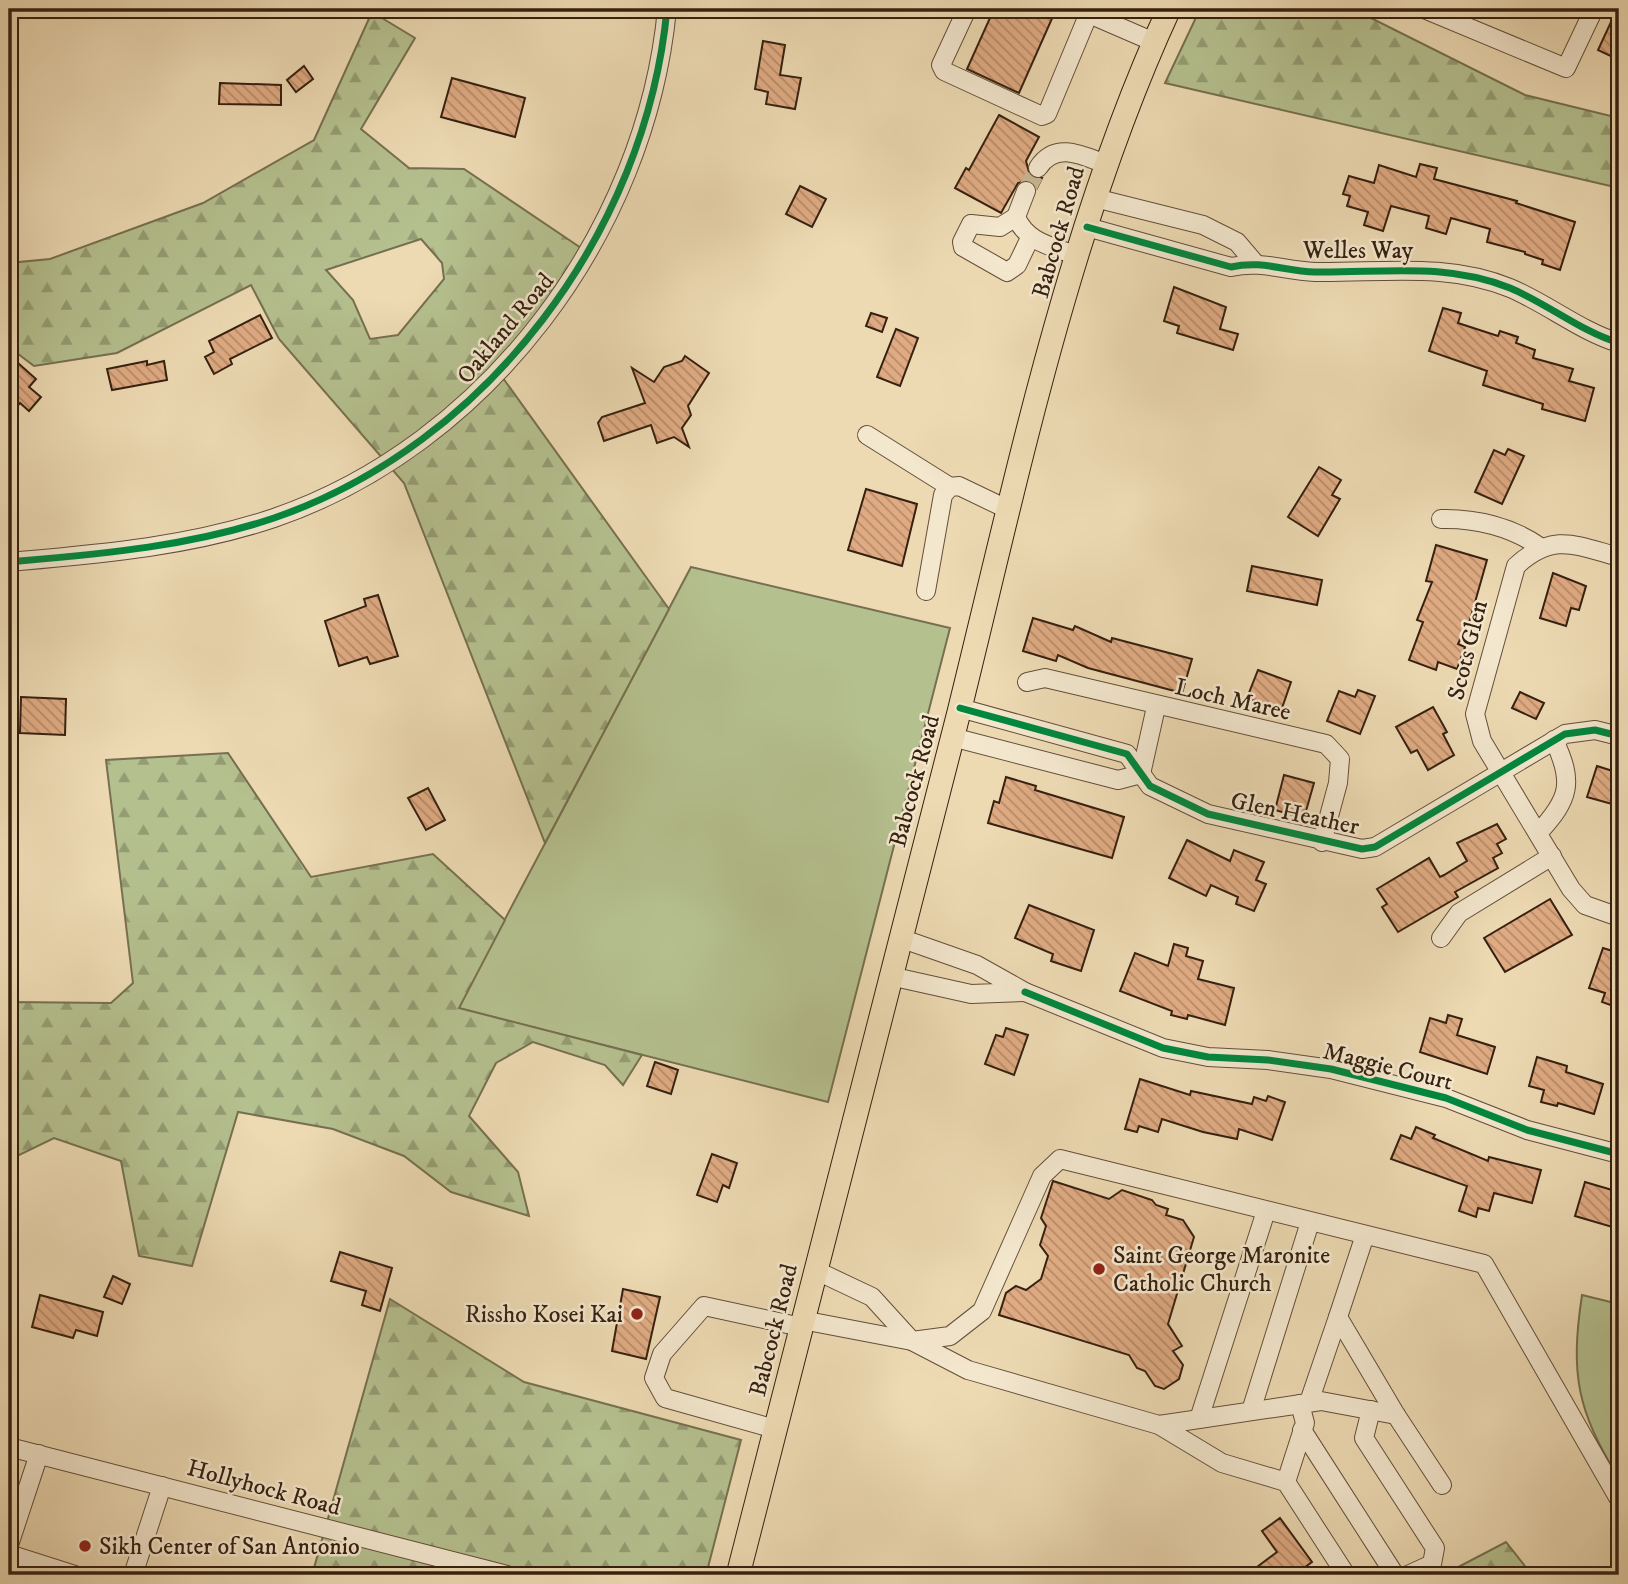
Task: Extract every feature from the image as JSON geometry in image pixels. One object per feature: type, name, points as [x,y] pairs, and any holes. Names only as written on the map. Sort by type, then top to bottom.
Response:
[{"type":"main road","name":"Babcock Road","points":[[738,1575],[1009,510],[1077,256],[1105,164],[1169,9]]},
{"type":"street","name":"Oakland Road","points":[[9,562],[162,546],[215,536],[276,517],[348,485],[407,450],[452,417],[493,377],[535,328],[568,284],[598,236],[636,141],[652,89],[667,9]]},
{"type":"street","points":[[967,9],[940,65],[944,71],[1042,116],[1047,114],[1083,11],[1154,42]]},
{"type":"street","points":[[1423,9],[1566,68],[1594,9]]},
{"type":"street","points":[[1038,167],[1053,154],[1063,152],[1105,164]]},
{"type":"street","points":[[1026,191],[1016,217],[1000,227],[971,224],[962,242],[969,253],[1007,272],[1017,265],[1030,238]]},
{"type":"street","points":[[1095,198],[1203,225],[1237,242],[1254,261]]},
{"type":"street","points":[[1016,217],[1030,238],[1077,256]]},
{"type":"street","name":"Welles Way","points":[[1087,227],[1231,267],[1254,261],[1311,272],[1397,268],[1462,274],[1509,288],[1586,330],[1619,343]]},
{"type":"street","points":[[867,435],[950,487],[959,486],[1009,510]]},
{"type":"street","points":[[926,592],[943,495],[950,487]]},
{"type":"street","points":[[1441,519],[1463,519],[1521,534],[1541,547],[1561,542],[1619,556]]},
{"type":"street","name":"Scots Glen","points":[[1541,547],[1516,566],[1475,714],[1482,740],[1571,889],[1585,905],[1619,917]]},
{"type":"street","name":"Loch Maree","points":[[1027,682],[1045,678],[1156,707],[1326,744],[1340,759],[1338,783],[1322,842]]},
{"type":"street","points":[[952,737],[1118,780],[1141,774],[1156,707]]},
{"type":"street","name":"Glen Heather","points":[[960,708],[1127,754],[1150,786],[1187,806],[1350,848],[1375,847],[1554,740],[1580,730],[1619,736]]},
{"type":"street","points":[[1538,833],[1555,814],[1566,790],[1567,767],[1554,740]]},
{"type":"street","points":[[1441,938],[1459,913],[1552,856]]},
{"type":"street","name":"Maggie Court","points":[[900,938],[976,965],[1025,992],[1163,1048],[1208,1057],[1268,1060],[1331,1069],[1446,1098],[1527,1130],[1619,1154]]},
{"type":"street","name":"Maggie Court","points":[[890,976],[971,994],[1025,992]]},
{"type":"street","points":[[775,1429],[665,1398],[654,1378],[662,1354],[704,1306],[912,1341],[950,1336],[982,1311],[1042,1176],[1060,1160],[1484,1264],[1619,1499]]},
{"type":"street","points":[[1199,1419],[1266,1211]]},
{"type":"street","points":[[1251,1411],[1310,1222]]},
{"type":"street","points":[[1286,1482],[1305,1423],[1304,1403],[1338,1317],[1365,1235]]},
{"type":"street","points":[[815,1270],[872,1297],[912,1341],[968,1370],[1159,1425],[1222,1463],[1286,1482],[1346,1575]]},
{"type":"street","points":[[1338,1317],[1396,1415],[1443,1485]]},
{"type":"street","points":[[1159,1425],[1321,1401],[1396,1415]]},
{"type":"street","points":[[1371,1410],[1363,1438],[1436,1548],[1432,1564],[1408,1575]]},
{"type":"street","points":[[1303,1430],[1395,1575]]},
{"type":"street","name":"Hollyhock Road","points":[[9,1447],[507,1575]]},
{"type":"street","points":[[9,1545],[38,1454]]},
{"type":"street","points":[[133,1575],[162,1486]]},
{"type":"street","points":[[9,1554],[75,1575]]},
{"type":"green space","points":[[1200,9],[1353,9],[1525,95],[1619,118],[1619,188],[1165,83]]},
{"type":"green space","points":[[372,12],[415,38],[361,129],[409,168],[464,169],[584,250],[529,326],[495,367],[669,609],[545,843],[404,483],[279,339],[251,285],[117,353],[34,366],[9,347],[9,263],[50,259],[203,203],[314,140]],"holes":[[[421,239],[442,263],[444,279],[398,335],[370,339],[353,300],[326,270]]]},
{"type":"green space","points":[[691,567],[950,628],[828,1102],[458,1008]]},
{"type":"green space","points":[[228,753],[311,877],[433,854],[505,920],[459,1008],[642,1055],[623,1085],[605,1065],[533,1042],[496,1063],[469,1116],[518,1172],[529,1216],[451,1192],[404,1156],[333,1129],[238,1112],[192,1266],[139,1256],[121,1161],[54,1138],[9,1160],[9,1002],[111,1003],[133,983],[106,760]]},
{"type":"green space","points":[[1582,1295],[1619,1304],[1619,1479],[1594,1432],[1580,1391],[1577,1348]]},
{"type":"green space","points":[[390,1299],[524,1382],[741,1440],[706,1575],[312,1575]]},
{"type":"green space","points":[[1506,1542],[1532,1575],[1443,1575]]},
{"type":"building","points":[[994,9],[1043,9],[1054,14],[1019,93],[967,69]]},
{"type":"building","points":[[1619,9],[1619,60],[1598,50]]},
{"type":"building","points":[[763,41],[785,45],[780,75],[801,78],[795,109],[766,104],[768,92],[755,89]]},
{"type":"building","points":[[304,66],[313,79],[296,92],[287,80]]},
{"type":"building","points":[[452,78],[525,98],[515,137],[441,117]]},
{"type":"building","points":[[220,83],[281,85],[281,105],[219,104]]},
{"type":"building","points":[[999,115],[1039,137],[1026,161],[1030,176],[1042,178],[1037,188],[1029,180],[1018,183],[1001,213],[955,188],[966,168],[969,170]]},
{"type":"building","points":[[1420,164],[1437,168],[1434,179],[1517,201],[1516,203],[1575,222],[1560,270],[1542,264],[1543,260],[1525,252],[1487,242],[1490,229],[1451,218],[1446,234],[1426,228],[1429,216],[1391,206],[1383,231],[1364,225],[1368,212],[1347,206],[1350,196],[1343,194],[1349,176],[1374,183],[1379,165],[1416,177]]},
{"type":"building","points":[[800,186],[826,199],[812,227],[786,214]]},
{"type":"building","points":[[1174,287],[1226,307],[1220,329],[1238,334],[1233,350],[1177,333],[1179,326],[1164,321]]},
{"type":"building","points":[[1443,308],[1461,313],[1458,323],[1498,336],[1500,331],[1518,337],[1516,343],[1535,350],[1533,358],[1573,369],[1569,381],[1594,388],[1585,421],[1542,409],[1543,404],[1483,385],[1487,371],[1429,351]]},
{"type":"building","points":[[871,313],[887,318],[882,332],[866,326]]},
{"type":"building","points":[[260,315],[272,338],[230,359],[232,364],[214,374],[205,357],[214,352],[209,341]]},
{"type":"building","points":[[896,329],[918,338],[900,386],[877,377]]},
{"type":"building","points":[[9,355],[36,379],[29,387],[41,397],[29,411],[20,403],[9,416]]},
{"type":"building","points":[[685,356],[709,373],[688,406],[691,415],[682,428],[689,447],[674,437],[657,443],[651,425],[604,441],[598,423],[602,417],[645,403],[632,368],[654,382],[664,367],[682,361]]},
{"type":"building","points":[[147,361],[147,365],[164,361],[167,380],[112,390],[107,369]]},
{"type":"building","points":[[1508,449],[1524,456],[1502,504],[1475,492],[1494,450],[1505,455]]},
{"type":"building","points":[[1319,467],[1341,480],[1332,495],[1340,499],[1318,536],[1288,517]]},
{"type":"building","points":[[866,489],[917,504],[902,566],[848,550]]},
{"type":"building","points":[[1436,545],[1487,560],[1470,620],[1458,644],[1465,647],[1457,669],[1438,662],[1436,670],[1409,660],[1423,622],[1417,620],[1432,582],[1426,581]]},
{"type":"building","points":[[1252,566],[1322,580],[1317,605],[1247,591]]},
{"type":"building","points":[[1553,573],[1586,586],[1579,610],[1571,608],[1566,626],[1540,618]]},
{"type":"building","points":[[378,595],[398,656],[370,664],[367,657],[339,666],[325,621],[366,606],[364,599]]},
{"type":"building","points":[[1033,618],[1073,630],[1075,626],[1111,642],[1112,638],[1192,659],[1182,693],[1088,668],[1058,655],[1056,661],[1023,651]]},
{"type":"building","points":[[1258,670],[1291,682],[1281,711],[1247,698]]},
{"type":"building","points":[[1358,690],[1375,696],[1360,734],[1327,721],[1339,691],[1355,697]]},
{"type":"building","points":[[1520,692],[1544,703],[1536,719],[1512,708]]},
{"type":"building","points":[[21,697],[66,699],[65,735],[20,733]]},
{"type":"building","points":[[1433,707],[1447,732],[1443,734],[1454,755],[1428,770],[1417,750],[1411,753],[1396,727]]},
{"type":"building","points":[[1597,766],[1619,773],[1619,806],[1587,797]]},
{"type":"building","points":[[1284,775],[1314,783],[1304,818],[1275,810]]},
{"type":"building","points":[[1006,777],[1036,786],[1035,790],[1124,817],[1112,858],[988,823],[994,801],[999,803]]},
{"type":"building","points":[[428,788],[445,820],[426,830],[408,798]]},
{"type":"building","points":[[1497,824],[1506,839],[1497,844],[1502,853],[1493,858],[1498,868],[1455,892],[1458,897],[1398,932],[1382,907],[1387,904],[1377,889],[1429,858],[1440,877],[1444,875],[1467,861],[1457,843]]},
{"type":"building","points":[[1187,840],[1230,861],[1234,850],[1264,862],[1256,880],[1266,884],[1254,911],[1236,904],[1238,897],[1211,885],[1206,896],[1169,878]]},
{"type":"building","points":[[1550,899],[1572,935],[1505,972],[1484,938]]},
{"type":"building","points":[[1029,905],[1094,930],[1081,971],[1051,961],[1053,954],[1015,938]]},
{"type":"building","points":[[1174,944],[1188,948],[1186,956],[1203,961],[1198,979],[1234,988],[1225,1025],[1188,1015],[1187,1019],[1171,1015],[1172,1011],[1120,991],[1135,953],[1168,966]]},
{"type":"building","points":[[1603,948],[1619,953],[1619,1008],[1602,1002],[1605,993],[1589,988]]},
{"type":"building","points":[[1448,1015],[1462,1019],[1457,1035],[1495,1047],[1487,1074],[1420,1052],[1430,1018],[1446,1023]]},
{"type":"building","points":[[1006,1028],[1028,1035],[1014,1075],[985,1064],[996,1035],[1003,1037]]},
{"type":"building","points":[[1537,1057],[1567,1066],[1566,1072],[1603,1084],[1594,1114],[1558,1103],[1557,1106],[1541,1102],[1544,1090],[1529,1086]]},
{"type":"building","points":[[655,1062],[678,1070],[671,1094],[647,1086]]},
{"type":"building","points":[[1140,1079],[1190,1095],[1191,1091],[1252,1104],[1254,1097],[1266,1101],[1268,1096],[1285,1102],[1272,1140],[1239,1129],[1237,1139],[1162,1119],[1158,1132],[1139,1126],[1137,1132],[1125,1129]]},
{"type":"building","points":[[1416,1127],[1435,1135],[1433,1138],[1488,1161],[1489,1157],[1541,1170],[1532,1203],[1494,1193],[1489,1211],[1478,1208],[1476,1217],[1459,1211],[1467,1186],[1391,1159],[1401,1135],[1411,1139]]},
{"type":"building","points":[[712,1154],[737,1163],[729,1188],[723,1185],[717,1202],[697,1195]]},
{"type":"building","points":[[1053,1181],[1109,1199],[1122,1190],[1152,1200],[1156,1205],[1168,1209],[1166,1215],[1183,1220],[1194,1237],[1168,1324],[1182,1346],[1173,1351],[1183,1365],[1179,1379],[1164,1389],[1155,1386],[1145,1371],[1137,1368],[1129,1355],[999,1315],[1006,1293],[1016,1286],[1026,1290],[1041,1279],[1048,1256],[1040,1245],[1046,1226],[1041,1218]]},
{"type":"building","points":[[1585,1182],[1619,1192],[1619,1229],[1575,1216]]},
{"type":"building","points":[[340,1252],[392,1268],[380,1311],[362,1305],[366,1291],[331,1281]]},
{"type":"building","points":[[113,1276],[130,1284],[122,1304],[104,1297]]},
{"type":"building","name":"Rissho Kosei Kai","points":[[623,1289],[660,1297],[646,1359],[612,1351]]},
{"type":"building","points":[[40,1295],[103,1312],[97,1336],[76,1330],[73,1338],[32,1327]]},
{"type":"building","points":[[1280,1518],[1312,1562],[1294,1575],[1262,1575],[1257,1567],[1277,1552],[1262,1531]]},
{"type":"tunnel","points":[[1026,191],[1038,168]]},
{"type":"cycle path","points":[[9,562],[143,548],[242,528],[274,518],[351,484],[422,439],[486,384],[543,320],[590,249],[627,172],[653,92],[667,9]]},
{"type":"cycle path","points":[[1087,227],[1231,267],[1263,265],[1315,272],[1438,272],[1486,280],[1524,294],[1591,332],[1619,343]]},
{"type":"cycle path","points":[[960,708],[1127,754],[1150,786],[1208,814],[1362,849],[1375,847],[1565,734],[1595,730],[1619,736]]},
{"type":"cycle path","points":[[1025,992],[1163,1048],[1208,1057],[1268,1060],[1331,1069],[1446,1098],[1527,1130],[1619,1154]]},
{"type":"place","name":"Saint George Maronite Catholic Church","points":[[1099,1269]]},
{"type":"place","name":"Rissho Kosei Kai","points":[[637,1314]]},
{"type":"place","name":"Sikh Center of San Antonio","points":[[85,1546]]}]
